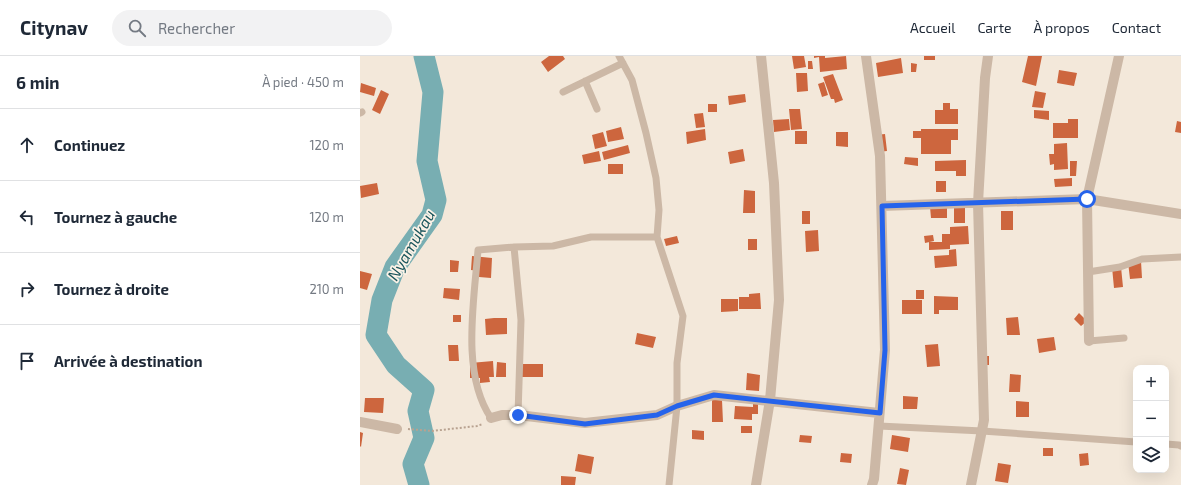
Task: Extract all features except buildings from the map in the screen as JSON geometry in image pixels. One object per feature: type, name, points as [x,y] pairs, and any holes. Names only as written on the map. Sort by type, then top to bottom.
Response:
[{"type":"street","points":[[756,485],[770,400],[779,300],[774,183],[761,56]]},
{"type":"street","points":[[866,56],[880,156],[885,350],[874,479],[872,485]]},
{"type":"street","points":[[971,485],[984,420],[978,203],[985,78],[988,56]]},
{"type":"street","points":[[1089,341],[1087,199],[1119,56]]},
{"type":"street","points":[[882,206],[1087,199],[1181,214]]},
{"type":"street","points":[[491,418],[502,415],[518,415],[585,424],[657,415],[677,406],[714,395],[880,413]]},
{"type":"street","points":[[360,422],[397,429]]},
{"type":"lane","points":[[563,92],[585,81],[621,59],[632,80],[646,132],[656,178],[659,210],[657,237],[683,316],[677,363],[677,406],[669,485]]},
{"type":"lane","points":[[585,81],[597,109]]},
{"type":"lane","points":[[491,418],[484,407],[476,384],[471,341],[478,250],[553,246],[591,237],[657,237]]},
{"type":"lane","points":[[514,247],[521,320],[518,415]]},
{"type":"lane","points":[[1088,272],[1120,267],[1142,259],[1181,257]]},
{"type":"lane","points":[[1089,341],[1124,338]]},
{"type":"lane","points":[[878,426],[982,431],[1133,442]]},
{"type":"lane","points":[[1169,444],[1181,446]]},
{"type":"path","points":[[415,430],[432,431],[477,426],[484,424],[491,418]]},
{"type":"waterway","name":"Nyamukau","points":[[419,485],[413,464],[424,438],[418,411],[424,390],[396,365],[376,335],[382,300],[395,267],[432,215],[436,200],[427,161],[433,92],[424,56]]},
{"type":"route","points":[[518,415],[585,424],[657,415],[677,406],[714,395],[880,413],[885,350],[882,206],[1087,199]]}]
